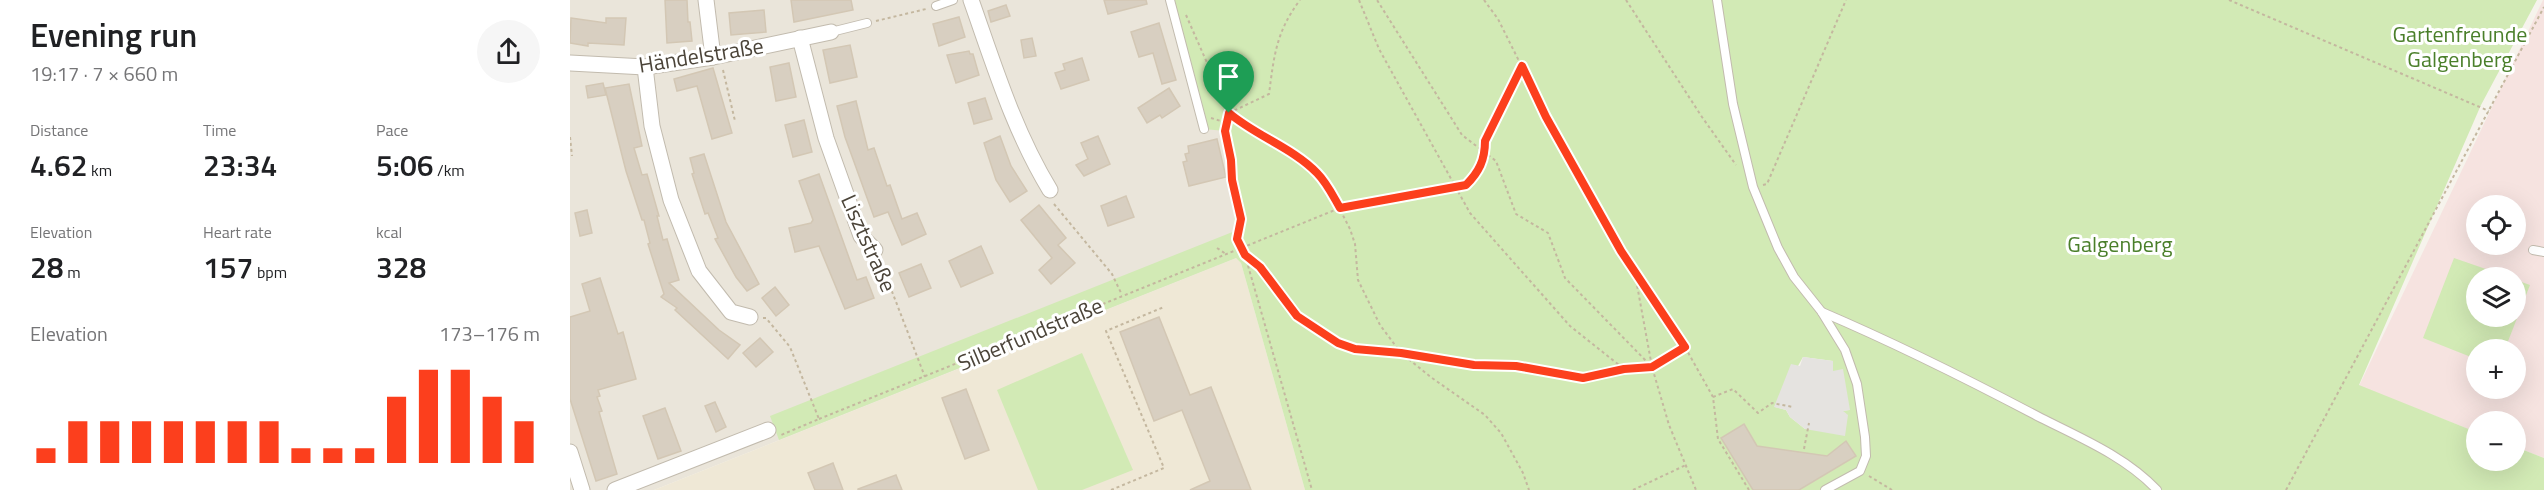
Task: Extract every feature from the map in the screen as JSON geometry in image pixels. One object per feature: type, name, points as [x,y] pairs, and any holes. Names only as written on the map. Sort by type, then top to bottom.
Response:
[{"type":"street","points":[[706,0],[716,56]]},
{"type":"street","points":[[971,0],[1011,115],[1023,142],[1050,190]]},
{"type":"street","name":"Händelstraße","points":[[570,63],[645,67],[716,56],[831,32]]},
{"type":"street","name":"Lisztstraße","points":[[800,38],[826,138],[861,236],[875,250]]},
{"type":"street","points":[[645,67],[652,126],[669,190],[699,271],[730,312],[750,317]]},
{"type":"street","points":[[615,490],[770,434]]},
{"type":"street","points":[[570,452],[582,490]]},
{"type":"lane","points":[[936,6],[953,0]]},
{"type":"lane","points":[[1170,0],[1204,129]]},
{"type":"lane","points":[[1717,0],[1733,104],[1752,187],[1778,248],[1794,277],[1821,311],[1845,350],[1857,384],[1866,456],[1860,471],[1825,490]]},
{"type":"lane","points":[[831,32],[867,23]]},
{"type":"lane","points":[[2533,250],[2544,252]]},
{"type":"lane","points":[[1821,311],[1906,349],[2100,448],[2144,477],[2157,490]]},
{"type":"path","points":[[1204,129],[1207,116],[1224,122],[1229,113],[1269,94],[1275,47],[1290,14],[1300,0]]},
{"type":"path","points":[[1359,0],[1379,49],[1470,213],[1570,326],[1624,369]]},
{"type":"path","points":[[1377,0],[1462,135],[1496,162],[1516,214],[1548,233],[1565,278],[1652,367]]},
{"type":"path","points":[[1484,0],[1498,19],[1546,117],[1635,272],[1685,347],[1713,397],[1718,438],[1749,490]]},
{"type":"path","points":[[1626,0],[1702,117],[1752,187],[1767,184],[1846,0]]},
{"type":"path","points":[[2229,0],[2489,111]]},
{"type":"path","points":[[867,23],[936,6]]},
{"type":"path","points":[[2286,490],[2544,7]]},
{"type":"path","points":[[1185,12],[1229,113],[1245,126],[1303,161],[1318,174],[1340,208],[1355,244],[1358,280],[1380,325],[1401,353],[1485,415],[1501,433],[1523,473],[1529,490]]},
{"type":"path","points":[[716,56],[735,121]]},
{"type":"path","points":[[1457,188],[1466,185],[1478,172],[1485,152],[1485,141],[1522,66]]},
{"type":"path","points":[[1229,113],[1225,131],[1231,160],[1232,180],[1241,219],[1237,239],[1245,255],[1312,490]]},
{"type":"path","points":[[570,137],[572,156]]},
{"type":"path","name":"Silberfundstraße","points":[[770,434],[819,419],[925,377],[1340,208],[1457,188]]},
{"type":"path","points":[[1050,190],[1054,205],[1112,274],[1122,295]]},
{"type":"path","points":[[1217,248],[1226,254]]},
{"type":"path","name":"Lisztstraße","points":[[875,250],[925,377]]},
{"type":"path","points":[[1245,255],[1260,267],[1297,316],[1338,343],[1355,349],[1401,353],[1474,365],[1516,366],[1583,378],[1624,369],[1652,367],[1685,347]]},
{"type":"path","points":[[1635,272],[1652,367],[1669,425],[1696,490]]},
{"type":"path","points":[[1111,490],[1164,468],[1106,331],[1164,307]]},
{"type":"path","points":[[750,317],[766,318],[790,347],[819,419]]},
{"type":"path","points":[[1713,397],[1733,389],[1758,413],[1772,403],[1793,407]]},
{"type":"path","points":[[1804,449],[1809,423]]},
{"type":"path","points":[[1633,490],[1686,465]]},
{"type":"path","points":[[1860,471],[1892,490]]},
{"type":"shaded area","points":[[570,0],[1170,0],[1225,131],[1232,179],[1236,258],[654,490],[570,490]]},
{"type":"shaded area","points":[[2544,0],[2544,458],[2526,451],[2526,411],[2466,411],[2466,428],[2359,386]]},
{"type":"shaded area","points":[[1236,258],[1241,263],[1305,490],[654,490]]},
{"type":"shaded area","points":[[1803,357],[1833,361],[1833,371],[1843,369],[1850,410],[1843,411],[1848,415],[1845,436],[1805,429],[1790,417],[1786,410],[1774,407],[1791,364],[1800,366]]},
{"type":"green space","name":"Galgenberg","points":[[1170,0],[2537,0],[2481,105],[2359,385],[2466,428],[2466,471],[2526,471],[2526,451],[2544,458],[2544,490],[1305,490],[1241,263],[1236,258],[779,440],[770,416],[1235,231],[1232,179],[1225,131],[1204,129]],"holes":[[[1803,357],[1833,361],[1832,370],[1849,410],[1842,411],[1846,414],[1805,429],[1790,417],[1786,410],[1775,407]]]},
{"type":"green space","points":[[2454,258],[2480,267],[2466,267],[2466,327],[2514,327],[2509,339],[2466,339],[2466,355],[2423,338]]},
{"type":"green space","points":[[2526,284],[2530,285],[2526,295]]},
{"type":"green space","points":[[1082,353],[1133,470],[1082,490],[1038,490],[997,390]]},
{"type":"building","points":[[665,0],[687,0],[692,41],[667,43]]},
{"type":"building","points":[[791,0],[851,0],[853,10],[794,22]]},
{"type":"building","points":[[1104,0],[1146,0],[1147,4],[1108,14]]},
{"type":"building","points":[[1006,5],[1010,16],[991,22],[988,11]]},
{"type":"building","points":[[764,10],[766,32],[731,35],[729,13]]},
{"type":"building","points":[[959,17],[965,37],[939,46],[933,24]]},
{"type":"building","points":[[571,18],[606,23],[606,18],[626,18],[624,45],[588,43],[588,46],[570,43]]},
{"type":"building","points":[[1159,23],[1176,80],[1162,84],[1153,53],[1139,57],[1131,32]]},
{"type":"building","points":[[1032,38],[1036,56],[1024,58],[1021,40]]},
{"type":"building","points":[[850,45],[857,77],[830,83],[823,50]]},
{"type":"building","points":[[969,51],[973,54],[979,75],[956,83],[947,55]]},
{"type":"building","points":[[1082,58],[1089,80],[1061,89],[1055,73],[1065,70],[1063,64]]},
{"type":"building","points":[[789,63],[796,97],[776,101],[770,67]]},
{"type":"building","points":[[713,68],[732,133],[712,139],[697,86],[677,91],[674,79]]},
{"type":"building","points":[[603,83],[606,95],[588,98],[586,86]]},
{"type":"building","points":[[629,84],[642,146],[634,148],[642,175],[647,174],[663,240],[667,239],[679,280],[669,283],[719,330],[740,345],[728,359],[675,310],[677,308],[661,297],[664,294],[648,244],[650,243],[644,220],[642,220],[626,171],[605,88]]},
{"type":"building","points":[[1169,88],[1180,106],[1162,118],[1160,115],[1147,123],[1138,108]]},
{"type":"building","points":[[985,98],[992,119],[974,124],[968,103]]},
{"type":"building","points":[[856,101],[868,150],[874,148],[887,186],[890,185],[902,219],[917,213],[926,234],[902,245],[888,212],[874,217],[845,137],[837,106]]},
{"type":"building","points":[[804,120],[812,152],[793,157],[785,125]]},
{"type":"building","points":[[1000,136],[1011,166],[1027,191],[1010,202],[996,180],[984,143]]},
{"type":"building","points":[[1098,136],[1110,164],[1084,176],[1076,165],[1088,159],[1081,143]]},
{"type":"building","points":[[1217,139],[1226,177],[1189,186],[1183,162],[1187,161],[1185,154],[1189,153],[1188,146]]},
{"type":"building","points":[[704,154],[726,222],[759,284],[747,291],[736,277],[715,239],[718,238],[708,213],[705,214],[692,174],[694,173],[690,158]]},
{"type":"building","points":[[819,174],[857,280],[866,277],[874,298],[845,309],[819,246],[795,252],[789,228],[811,223],[813,220],[799,181]]},
{"type":"building","points":[[1126,196],[1134,217],[1108,226],[1101,206]]},
{"type":"building","points":[[1039,205],[1066,238],[1058,245],[1075,263],[1051,284],[1039,270],[1052,258],[1021,220]]},
{"type":"building","points":[[587,210],[592,233],[580,236],[575,213]]},
{"type":"building","points":[[981,246],[993,273],[961,287],[949,261]]},
{"type":"building","points":[[921,264],[931,288],[909,297],[899,273]]},
{"type":"building","points":[[600,278],[618,334],[623,332],[636,379],[598,390],[600,396],[597,397],[602,411],[599,412],[617,474],[596,481],[570,399],[570,317],[590,311],[582,284]]},
{"type":"building","points":[[775,287],[789,305],[776,316],[762,298]]},
{"type":"building","points":[[1159,317],[1190,395],[1211,387],[1251,490],[1190,490],[1210,481],[1182,410],[1154,421],[1120,332]]},
{"type":"building","points":[[760,338],[773,352],[756,367],[743,353]]},
{"type":"building","points":[[966,389],[989,450],[965,459],[942,398]]},
{"type":"building","points":[[715,402],[726,427],[716,432],[705,406]]},
{"type":"building","points":[[665,408],[681,451],[658,459],[643,416]]},
{"type":"building","points":[[1744,424],[1757,446],[1827,456],[1846,441],[1856,456],[1799,490],[1753,490],[1721,438]]},
{"type":"building","points":[[833,463],[843,490],[815,490],[808,473]]},
{"type":"building","points":[[896,475],[902,490],[858,490],[858,489]]},
{"type":"route","points":[[1522,66],[1546,117],[1621,251],[1685,347],[1652,367],[1624,369],[1583,378],[1516,366],[1474,365],[1401,353],[1355,349],[1338,343],[1297,316],[1260,267],[1245,255],[1237,239],[1241,219],[1238,197],[1232,180],[1231,160],[1225,131],[1229,113],[1245,126],[1303,161],[1318,174],[1340,208],[1466,185],[1478,172],[1485,152],[1485,141],[1500,106],[1522,66]]},
{"type":"park label","name":"Gartenfreunde Galgenberg","points":[[2460,46]]}]
